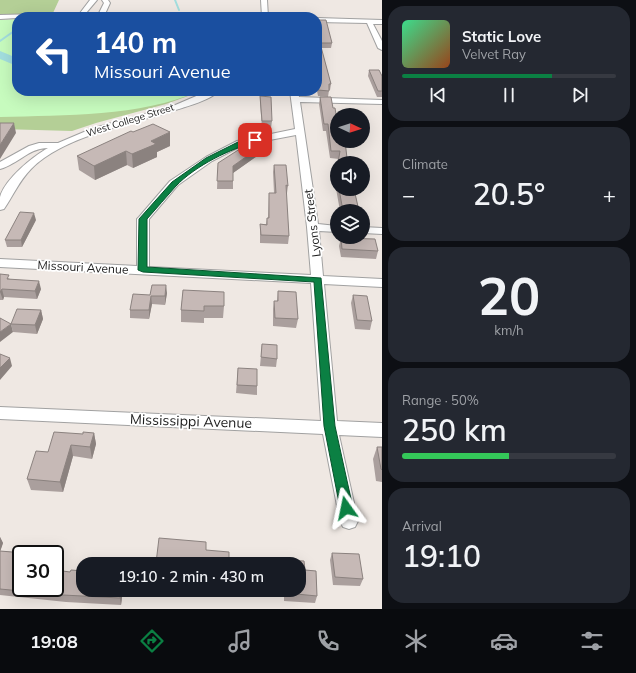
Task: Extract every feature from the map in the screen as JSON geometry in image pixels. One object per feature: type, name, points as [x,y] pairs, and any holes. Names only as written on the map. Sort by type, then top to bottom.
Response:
[{"type":"street","points":[[84,12],[94,0]]},
{"type":"street","points":[[102,12],[107,3],[105,0]]},
{"type":"street","points":[[264,0],[265,12]]},
{"type":"street","points":[[0,17],[12,17]]},
{"type":"street","points":[[322,20],[382,22]]},
{"type":"street","points":[[369,21],[382,48]]},
{"type":"street","name":"West College Street","points":[[0,207],[8,191],[30,165],[58,146],[91,130],[196,101],[206,96]]},
{"type":"street","name":"Lyons Street","points":[[295,96],[313,227],[329,426],[349,522]]},
{"type":"street","points":[[307,96],[382,102]]},
{"type":"street","points":[[143,270],[143,219],[174,183],[208,159],[240,143],[300,131]]},
{"type":"street","points":[[0,166],[7,164],[28,148],[43,144],[58,146]]},
{"type":"street","points":[[313,227],[330,228]]},
{"type":"street","points":[[370,230],[382,231]]},
{"type":"street","name":"Missouri Avenue","points":[[0,263],[382,283]]},
{"type":"street","name":"Mississippi Avenue","points":[[0,413],[329,426],[382,430]]},
{"type":"green space","points":[[0,0],[59,0],[53,12],[12,12],[12,15],[0,15]]},
{"type":"green space","points":[[12,19],[12,96],[187,96],[152,106],[102,113],[0,117],[0,20]]},
{"type":"green space","points":[[0,23],[12,71],[12,96],[188,96],[166,104],[72,131],[0,129]]},
{"type":"building","points":[[322,20],[326,20],[332,43],[322,43]]},
{"type":"building","points":[[322,50],[331,84],[329,84],[329,91],[322,90]]},
{"type":"building","points":[[369,70],[379,70],[382,76],[382,91],[378,91]]},
{"type":"building","points":[[260,96],[271,97],[272,121],[262,121]]},
{"type":"building","points":[[320,97],[331,97],[333,108],[330,108],[330,142],[328,124],[324,124]]},
{"type":"building","points":[[0,123],[14,123],[0,145]]},
{"type":"building","points":[[153,124],[170,132],[151,141],[156,144],[132,154],[126,151],[94,166],[77,156],[131,131],[133,132]]},
{"type":"building","points":[[267,135],[270,140],[233,166],[233,181],[217,181],[218,163],[260,136]]},
{"type":"building","points":[[331,148],[346,148],[347,156],[339,156],[340,151],[331,151]]},
{"type":"building","points":[[274,165],[286,165],[289,236],[261,235],[260,224],[267,225],[267,218],[269,218],[269,193],[276,193]]},
{"type":"building","points":[[340,196],[356,196],[357,204],[342,204]]},
{"type":"building","points":[[20,212],[34,213],[21,240],[5,240]]},
{"type":"building","points":[[370,239],[375,239],[378,251],[342,249],[342,244],[370,244]]},
{"type":"building","points":[[0,274],[9,275],[7,279],[39,281],[35,291],[2,289],[0,292]]},
{"type":"building","points":[[152,285],[166,285],[165,296],[151,296],[149,310],[130,310],[133,294],[150,295]]},
{"type":"building","points":[[183,290],[224,292],[224,306],[204,306],[204,311],[181,310]]},
{"type":"building","points":[[278,291],[296,292],[298,319],[275,318],[274,301],[278,301]]},
{"type":"building","points":[[353,295],[367,296],[372,321],[357,320]]},
{"type":"building","points":[[17,309],[41,310],[35,325],[11,324]]},
{"type":"building","points":[[0,318],[11,324],[0,332]]},
{"type":"building","points":[[262,344],[277,345],[277,359],[261,357]]},
{"type":"building","points":[[0,354],[10,358],[0,368]]},
{"type":"building","points":[[238,368],[257,369],[257,386],[237,385]]},
{"type":"building","points":[[54,432],[83,434],[83,432],[94,433],[90,447],[71,445],[60,482],[27,479],[36,451],[48,452]]},
{"type":"building","points":[[377,447],[382,447],[382,470],[381,469]]},
{"type":"building","points":[[159,538],[206,542],[206,550],[229,552],[229,557],[157,557]]},
{"type":"building","points":[[0,551],[12,552],[12,590],[0,589]]},
{"type":"building","points":[[332,553],[359,554],[363,579],[335,577]]},
{"type":"building","points":[[76,570],[76,596],[64,595],[64,571]]},
{"type":"building","points":[[306,570],[316,571],[317,596],[306,595]]},
{"type":"waterway","points":[[175,0],[179,10]]},
{"type":"waterway","points":[[0,41],[12,33]]},
{"type":"waterway","points":[[0,55],[12,60]]},
{"type":"route","points":[[255,140],[240,143],[208,159],[174,183],[143,219],[143,270],[318,280],[329,426],[346,508]]}]
